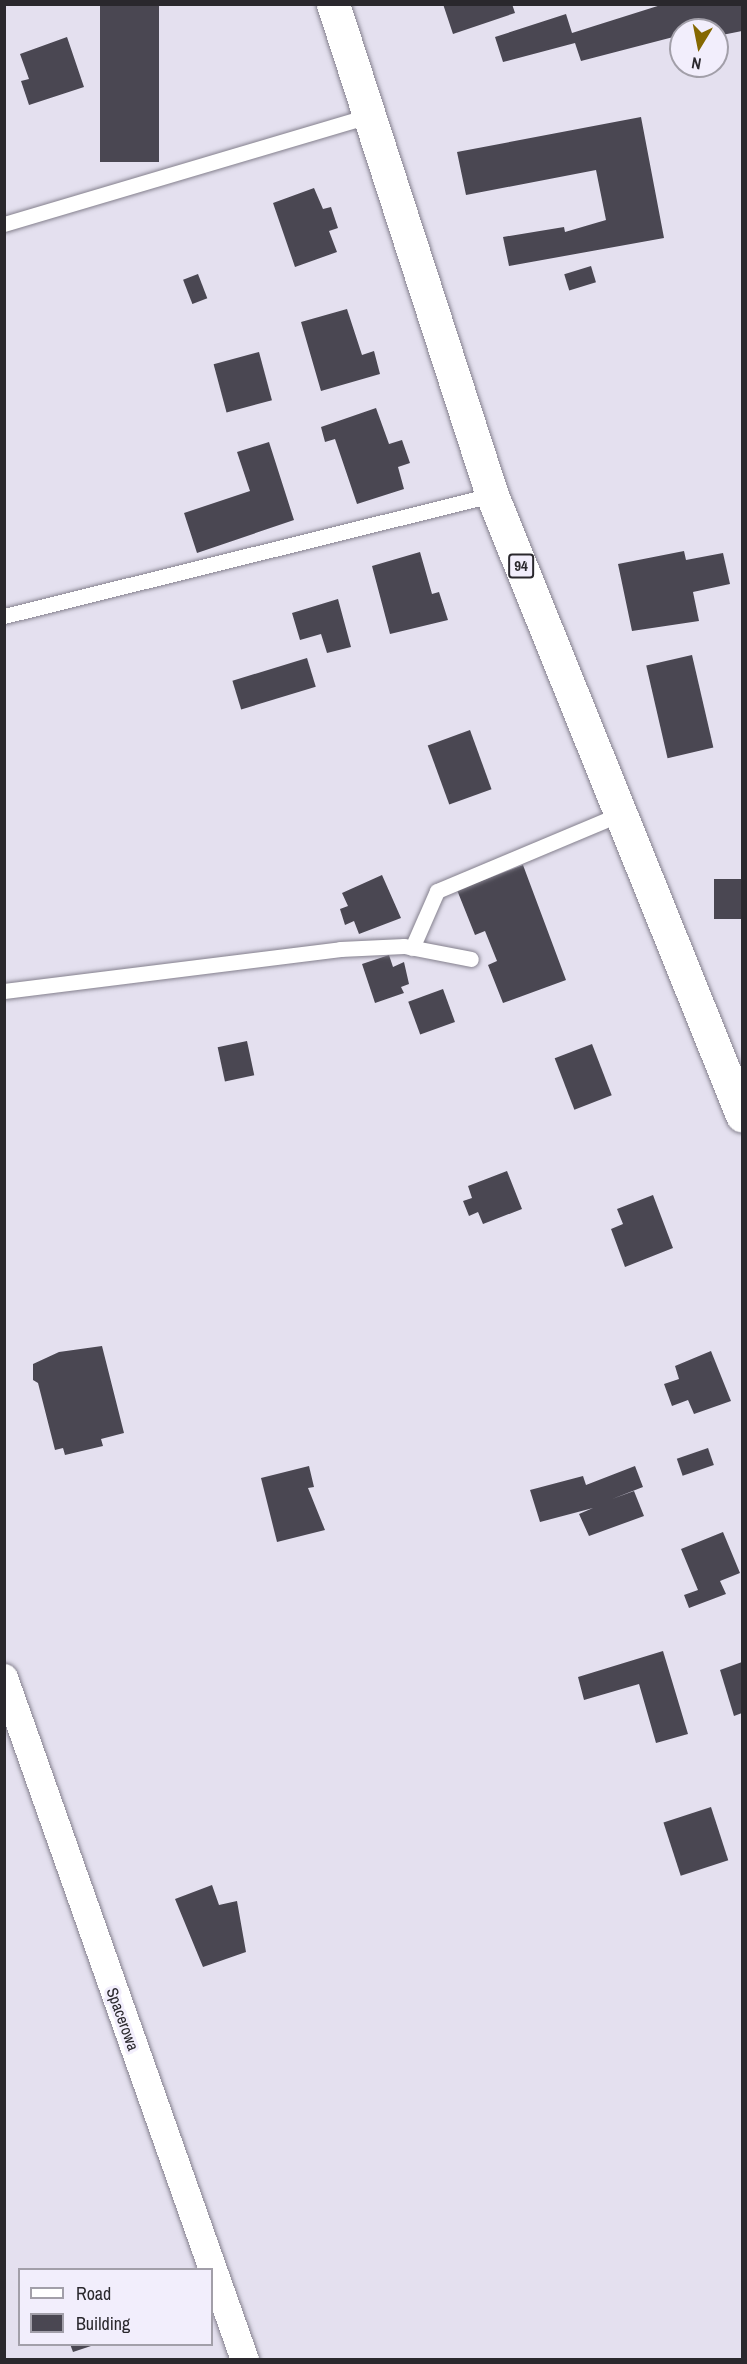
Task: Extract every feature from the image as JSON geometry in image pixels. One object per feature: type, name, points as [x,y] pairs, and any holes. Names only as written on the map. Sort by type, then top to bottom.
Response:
[{"type":"main road","name":"94","points":[[333,4],[373,115],[492,495],[623,813],[742,1115]]},
{"type":"street","name":"Spacerowa","points":[[4,1678],[212,2268]]},
{"type":"street","name":"Spacerowa","points":[[213,2269],[245,2360]]},
{"type":"lane","points":[[4,224],[373,115]]},
{"type":"lane","points":[[4,616],[492,495]]},
{"type":"lane","points":[[412,948],[436,891],[623,813]]},
{"type":"lane","points":[[4,991],[242,957],[412,948],[471,959]]},
{"type":"building","points":[[100,4],[159,4],[159,162],[100,162]]},
{"type":"building","points":[[443,4],[512,4],[515,13],[453,34]]},
{"type":"building","points":[[664,4],[742,4],[742,31],[729,34],[729,18],[669,18],[669,38],[581,61],[575,43],[503,62],[495,37],[566,14],[572,33]]},
{"type":"building","points":[[67,37],[84,87],[29,105],[21,81],[29,79],[20,54]]},
{"type":"building","points":[[641,117],[664,238],[509,266],[503,237],[564,227],[565,232],[606,220],[596,170],[466,195],[457,152]]},
{"type":"building","points":[[314,188],[323,209],[331,207],[338,228],[329,231],[337,252],[295,267],[273,203]]},
{"type":"building","points":[[591,266],[596,282],[569,290],[564,274]]},
{"type":"building","points":[[198,274],[207,298],[192,304],[183,280]]},
{"type":"building","points":[[347,309],[362,355],[374,351],[380,374],[321,391],[301,322]]},
{"type":"building","points":[[259,352],[272,400],[227,412],[214,364]]},
{"type":"building","points":[[376,408],[389,444],[402,440],[410,463],[398,467],[404,489],[357,504],[335,439],[325,442],[321,427]]},
{"type":"building","points":[[269,442],[294,520],[197,553],[184,513],[250,491],[237,452]]},
{"type":"building","points":[[684,551],[686,560],[723,553],[730,584],[693,592],[699,621],[632,631],[618,564]]},
{"type":"building","points":[[420,552],[432,594],[439,592],[448,620],[390,634],[372,566]]},
{"type":"building","points":[[338,599],[351,647],[327,653],[321,634],[300,640],[292,613]]},
{"type":"building","points":[[692,655],[713,748],[668,758],[646,666]]},
{"type":"building","points":[[307,658],[316,687],[241,709],[232,681]]},
{"type":"building","points":[[470,730],[492,789],[449,805],[428,745]]},
{"type":"building","points":[[523,865],[566,980],[503,1003],[488,965],[497,961],[485,931],[475,935],[457,890]]},
{"type":"building","points":[[382,875],[401,918],[359,934],[354,921],[345,925],[340,909],[348,906],[342,893]]},
{"type":"building","points":[[714,879],[742,879],[742,919],[714,919]]},
{"type":"building","points":[[389,955],[393,967],[404,962],[409,984],[401,987],[404,993],[375,1003],[362,964]]},
{"type":"building","points":[[443,989],[455,1022],[420,1035],[408,1002]]},
{"type":"building","points":[[247,1041],[254,1075],[225,1081],[218,1047]]},
{"type":"building","points":[[592,1044],[612,1095],[574,1110],[555,1058]]},
{"type":"building","points":[[507,1171],[522,1209],[483,1224],[478,1212],[469,1216],[463,1201],[472,1198],[468,1186]]},
{"type":"building","points":[[653,1195],[673,1248],[625,1267],[611,1229],[623,1224],[617,1209]]},
{"type":"building","points":[[102,1346],[124,1433],[101,1439],[103,1446],[65,1455],[63,1448],[55,1450],[38,1383],[33,1380],[33,1364],[59,1352]]},
{"type":"building","points":[[711,1351],[731,1401],[694,1414],[688,1400],[672,1406],[664,1384],[679,1379],[675,1366]]},
{"type":"building","points":[[708,1448],[714,1465],[683,1476],[677,1459]]},
{"type":"building","points":[[309,1466],[314,1487],[308,1488],[325,1530],[277,1542],[261,1478]]},
{"type":"building","points":[[635,1466],[643,1487],[612,1499],[634,1491],[644,1516],[589,1536],[579,1514],[593,1508],[540,1522],[530,1490],[583,1476],[586,1485]]},
{"type":"building","points":[[723,1532],[740,1573],[720,1581],[726,1594],[689,1608],[684,1595],[698,1590],[681,1549]]},
{"type":"building","points":[[663,1651],[688,1734],[656,1743],[639,1684],[584,1700],[578,1677]]},
{"type":"building","points":[[742,1662],[742,1713],[734,1716],[720,1670]]},
{"type":"building","points":[[711,1807],[728,1860],[681,1876],[663,1822]]},
{"type":"building","points":[[212,1885],[219,1905],[237,1901],[246,1952],[203,1967],[175,1899]]},
{"type":"building","points":[[71,2346],[91,2346],[73,2352]]}]
